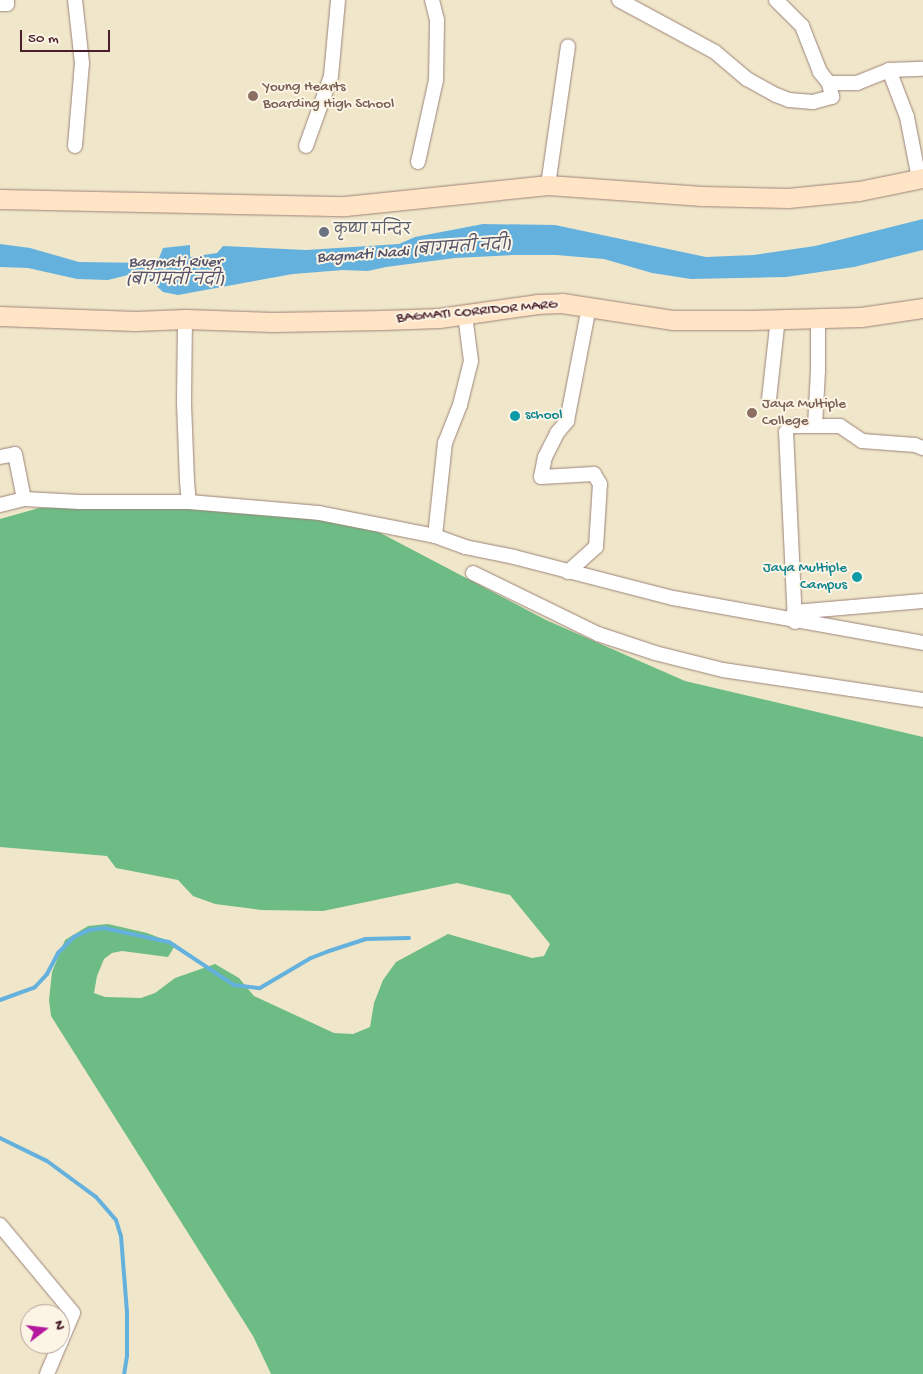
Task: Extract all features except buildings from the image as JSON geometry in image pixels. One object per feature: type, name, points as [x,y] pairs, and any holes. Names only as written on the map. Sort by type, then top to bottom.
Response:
[{"type":"street","points":[[0,4],[7,4],[7,0]]},
{"type":"street","points":[[75,146],[82,63],[76,0]]},
{"type":"street","points":[[306,146],[331,76],[338,0]]},
{"type":"street","points":[[418,162],[436,80],[436,20],[432,0]]},
{"type":"street","points":[[619,0],[716,52],[747,79],[764,90],[789,100],[813,102],[832,97],[829,83],[820,72],[802,26],[776,0]]},
{"type":"street","points":[[548,185],[568,46]]},
{"type":"street","points":[[829,83],[857,83],[889,70],[923,69]]},
{"type":"street","points":[[0,200],[345,206],[548,185],[702,196],[788,198],[859,191],[921,179],[907,117],[889,70]]},
{"type":"street","name":"BAGMATI CORRIDOR MARG","points":[[0,316],[273,322],[382,320],[465,314],[537,304],[562,303],[672,320],[750,320],[861,317],[923,308]]},
{"type":"street","points":[[568,572],[596,547],[600,484],[594,474],[541,477],[545,457],[557,433],[566,421],[589,307]]},
{"type":"street","points":[[435,536],[445,443],[460,404],[471,361],[465,314]]},
{"type":"street","points":[[815,426],[818,317]]},
{"type":"street","points":[[769,399],[778,318]]},
{"type":"street","points":[[185,319],[184,403],[186,481],[190,502]]},
{"type":"street","points":[[795,617],[786,432],[790,426],[840,426],[862,440],[915,445],[923,448]]},
{"type":"street","points":[[0,457],[15,454],[24,499]]},
{"type":"street","points":[[0,506],[24,499],[80,502],[190,502],[319,514],[435,536],[465,546],[672,598],[795,617],[923,643]]},
{"type":"street","points":[[473,573],[598,634],[655,653],[723,670],[923,700]]},
{"type":"street","points":[[795,617],[923,601]]},
{"type":"street","points":[[0,1225],[66,1304]]},
{"type":"street","points":[[47,1374],[56,1354]]},
{"type":"green space","points":[[162,505],[329,521],[369,527],[546,620],[685,681],[923,737],[923,1374],[271,1374],[253,1336],[51,1016],[49,1000],[52,972],[65,940],[88,926],[108,924],[147,933],[176,944],[168,957],[122,951],[112,953],[104,959],[97,976],[94,993],[105,997],[141,998],[155,993],[175,978],[215,964],[239,978],[254,996],[334,1033],[353,1034],[370,1027],[374,1003],[383,980],[396,962],[448,934],[532,958],[544,956],[550,944],[510,895],[457,883],[323,911],[261,910],[215,904],[193,896],[178,880],[116,868],[107,856],[0,847],[0,519],[39,508]]},
{"type":"water","name":"Bagmati River (बागमती नदी)","points":[[923,219],[923,250],[854,267],[786,277],[691,279],[652,273],[604,259],[556,255],[513,255],[455,258],[368,271],[343,270],[293,274],[178,295],[163,292],[151,281],[136,273],[108,280],[77,279],[28,268],[0,267],[0,244],[30,248],[79,262],[151,263],[159,258],[163,248],[190,245],[190,257],[217,253],[223,246],[306,250],[399,244],[415,237],[483,224],[555,225],[706,257],[754,255],[815,246]]},
{"type":"waterway","points":[[0,1000],[35,987],[47,974],[58,953],[74,937],[89,930],[104,928],[169,942],[234,985],[260,988],[311,958],[329,951],[365,939],[409,938]]},
{"type":"waterway","points":[[0,1138],[47,1161],[96,1197],[116,1220],[121,1236],[127,1312],[127,1356],[124,1374]]},
{"type":"place","name":"Young Hearts Boarding High School","points":[[253,96]]},
{"type":"place","name":"कृष्ण मन्दिर","points":[[324,232]]},
{"type":"place","name":"Jaya Multiple College","points":[[752,413]]},
{"type":"place","name":"school","points":[[515,416]]},
{"type":"place","name":"Jaya Multiple Campus","points":[[857,577]]},
{"type":"water label","name":"Bagmati Nadi (बागमती नदी)","points":[[414,253]]}]
